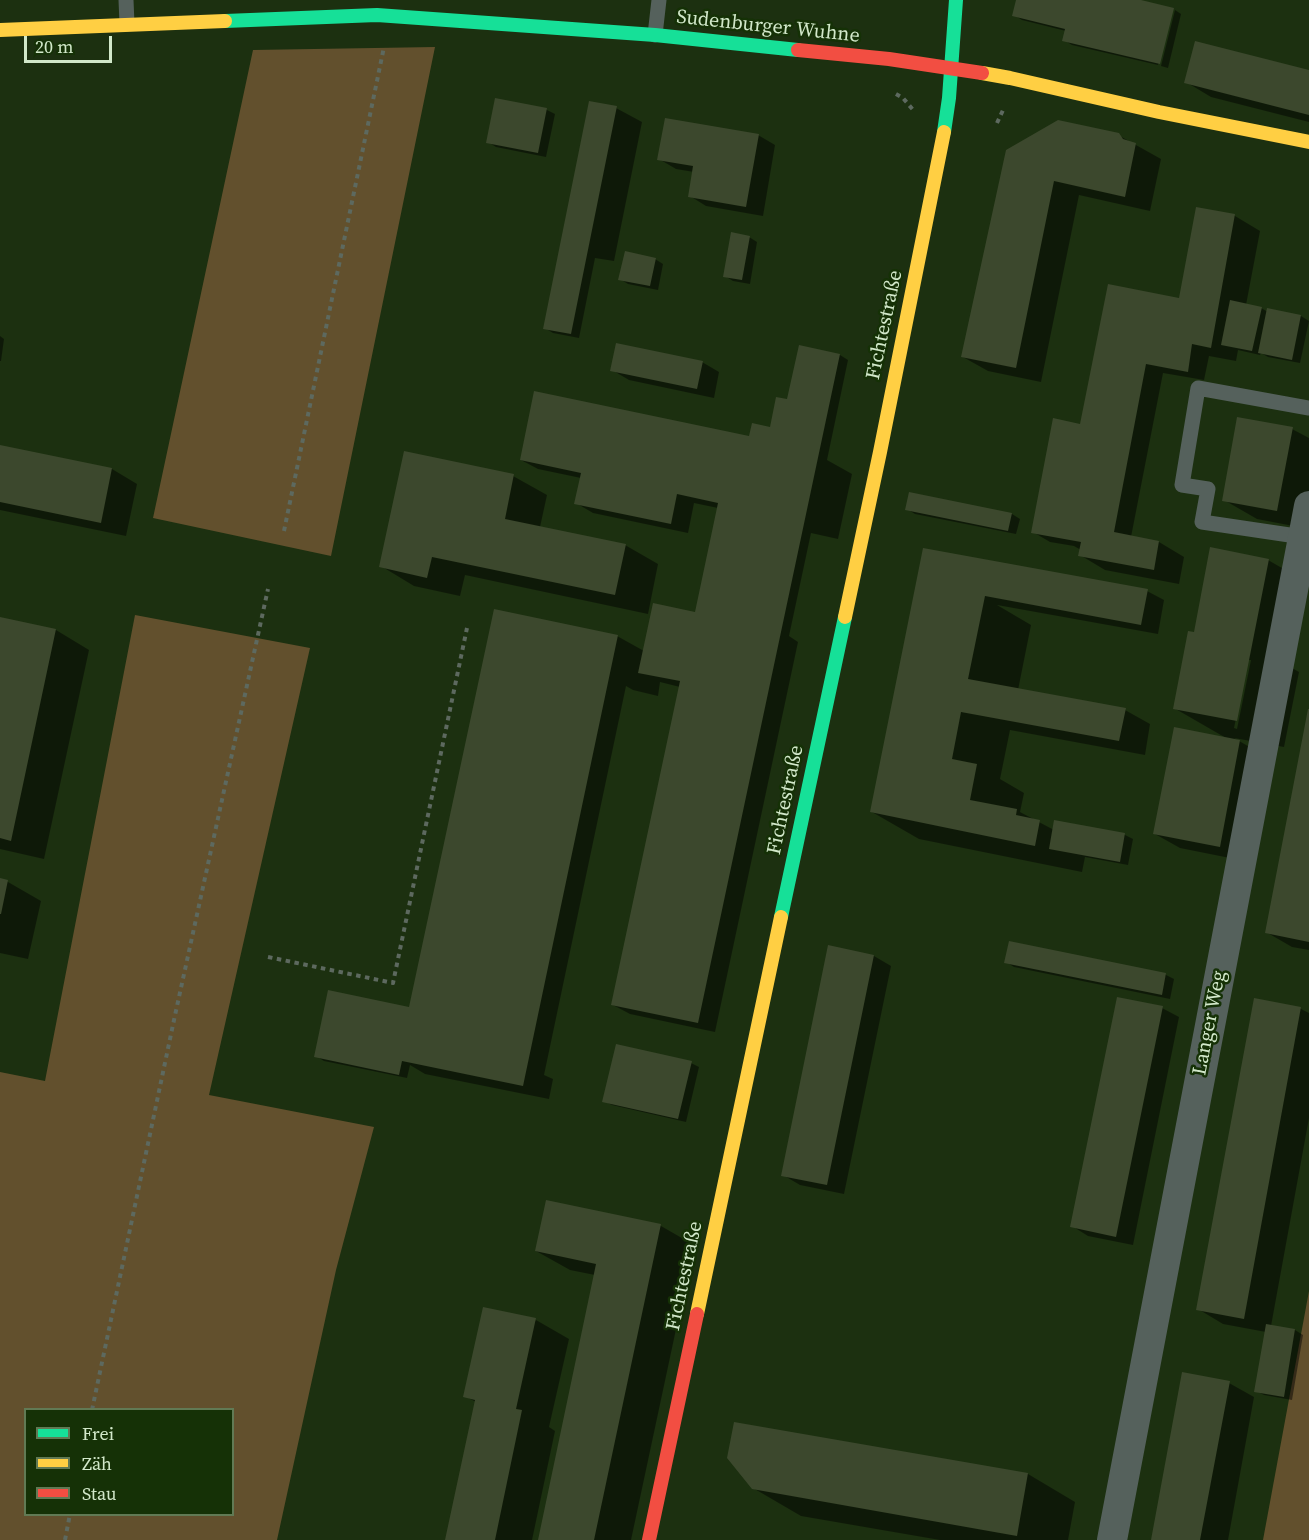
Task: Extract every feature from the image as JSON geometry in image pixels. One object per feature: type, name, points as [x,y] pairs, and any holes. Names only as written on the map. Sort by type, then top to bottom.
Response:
[{"type":"street","name":"Fichtestraße","points":[[649,1540],[880,452],[943,138],[956,0]]},
{"type":"street","name":"Sudenburger Wuhne","points":[[0,30],[376,15],[489,17],[888,59],[951,68],[1010,78],[1309,142]]},
{"type":"street","name":"Langer Weg","points":[[1112,1540],[1309,506]]},
{"type":"lane","points":[[126,0],[127,24]]},
{"type":"lane","points":[[655,36],[658,0]]},
{"type":"lane","points":[[1303,537],[1202,522],[1208,489],[1182,485],[1198,388],[1309,408]]},
{"type":"path","points":[[284,531],[384,46]]},
{"type":"path","points":[[894,93],[903,98],[915,112]]},
{"type":"path","points":[[997,123],[1004,108]]},
{"type":"path","points":[[92,1408],[268,589]]},
{"type":"path","points":[[268,957],[393,983],[467,628]]},
{"type":"path","points":[[65,1540],[70,1516]]},
{"type":"shaded area","points":[[435,47],[331,556],[153,518],[253,50]]},
{"type":"shaded area","points":[[135,615],[310,648],[209,1095],[374,1127],[336,1270],[277,1540],[0,1540],[0,1072],[45,1081]]},
{"type":"shaded area","points":[[1309,1291],[1309,1540],[1263,1540]]},
{"type":"building","points":[[1016,0],[1141,0],[1174,8],[1160,64],[1062,41],[1065,29],[1012,16]]},
{"type":"building","points":[[1195,41],[1309,70],[1309,115],[1184,83]]},
{"type":"building","points":[[495,98],[547,108],[538,153],[486,143]]},
{"type":"building","points":[[589,101],[617,106],[571,334],[543,329]]},
{"type":"building","points":[[665,118],[759,134],[746,207],[688,197],[693,166],[657,160]]},
{"type":"building","points":[[1058,120],[1119,133],[1123,139],[1136,143],[1125,197],[1054,181],[1016,368],[961,357],[1006,150]]},
{"type":"building","points":[[1196,207],[1235,214],[1211,348],[1192,344],[1188,372],[1146,364],[1114,532],[1159,541],[1154,570],[1078,556],[1081,542],[1031,533],[1053,418],[1080,424],[1108,284],[1179,298]]},
{"type":"building","points":[[731,232],[750,236],[742,280],[723,277]]},
{"type":"building","points":[[625,251],[656,258],[650,286],[618,280]]},
{"type":"building","points":[[1230,300],[1262,307],[1252,351],[1221,345]]},
{"type":"building","points":[[1267,308],[1301,315],[1292,360],[1258,353]]},
{"type":"building","points":[[616,343],[703,361],[697,389],[610,371]]},
{"type":"building","points":[[799,345],[840,354],[698,1023],[611,1005],[680,681],[638,673],[653,603],[695,612],[718,503],[677,494],[671,524],[574,504],[581,473],[520,460],[534,391],[749,436],[752,423],[770,427],[776,397],[787,399]]},
{"type":"building","points":[[1237,417],[1293,427],[1277,511],[1222,501]]},
{"type":"building","points":[[0,445],[112,468],[101,523],[0,502]]},
{"type":"building","points":[[404,451],[514,474],[505,519],[626,544],[615,595],[432,557],[427,578],[379,567]]},
{"type":"building","points":[[909,492],[1012,513],[1008,531],[905,510]]},
{"type":"building","points":[[1210,547],[1269,559],[1237,721],[1173,709],[1188,631],[1194,632]]},
{"type":"building","points":[[923,548],[1148,589],[1141,625],[985,596],[968,679],[1126,708],[1119,741],[961,712],[952,759],[977,764],[970,800],[1017,809],[1016,815],[1040,820],[1035,846],[870,812]]},
{"type":"building","points":[[494,609],[618,635],[523,1086],[402,1061],[399,1075],[314,1057],[328,990],[409,1007]]},
{"type":"building","points":[[0,617],[56,629],[11,841],[0,838]]},
{"type":"building","points":[[1309,709],[1309,942],[1265,933]]},
{"type":"building","points":[[1174,727],[1240,740],[1220,847],[1153,834]]},
{"type":"building","points":[[1054,820],[1125,833],[1120,862],[1049,849]]},
{"type":"building","points":[[0,878],[8,880],[1,914],[0,914]]},
{"type":"building","points":[[1009,941],[1166,973],[1162,995],[1004,963]]},
{"type":"building","points":[[828,945],[874,955],[827,1185],[781,1176]]},
{"type":"building","points":[[1117,997],[1163,1006],[1116,1237],[1070,1227]]},
{"type":"building","points":[[1254,998],[1301,1007],[1244,1319],[1196,1310]]},
{"type":"building","points":[[616,1044],[692,1061],[678,1119],[602,1102]]},
{"type":"building","points":[[546,1200],[661,1224],[594,1540],[538,1540],[596,1264],[535,1251]]},
{"type":"building","points":[[483,1307],[536,1318],[516,1409],[522,1410],[495,1540],[445,1540],[475,1400],[463,1397]]},
{"type":"building","points":[[1266,1324],[1295,1329],[1284,1397],[1254,1392]]},
{"type":"building","points":[[1182,1372],[1230,1381],[1200,1540],[1151,1540]]},
{"type":"building","points":[[734,1422],[1028,1473],[1017,1536],[752,1489],[727,1458]]},
{"type":"traffic: fast","points":[[944,132],[949,98],[956,0]]},
{"type":"traffic: fast","points":[[225,21],[377,15],[655,35],[798,50]]},
{"type":"traffic: fast","points":[[781,917],[845,617]]},
{"type":"traffic: slow","points":[[0,30],[225,21]]},
{"type":"traffic: slow","points":[[982,73],[1309,142]]},
{"type":"traffic: slow","points":[[845,617],[944,132]]},
{"type":"traffic: slow","points":[[697,1314],[781,917]]},
{"type":"traffic: jam","points":[[798,50],[889,59],[982,73]]},
{"type":"traffic: jam","points":[[649,1540],[697,1314]]}]
